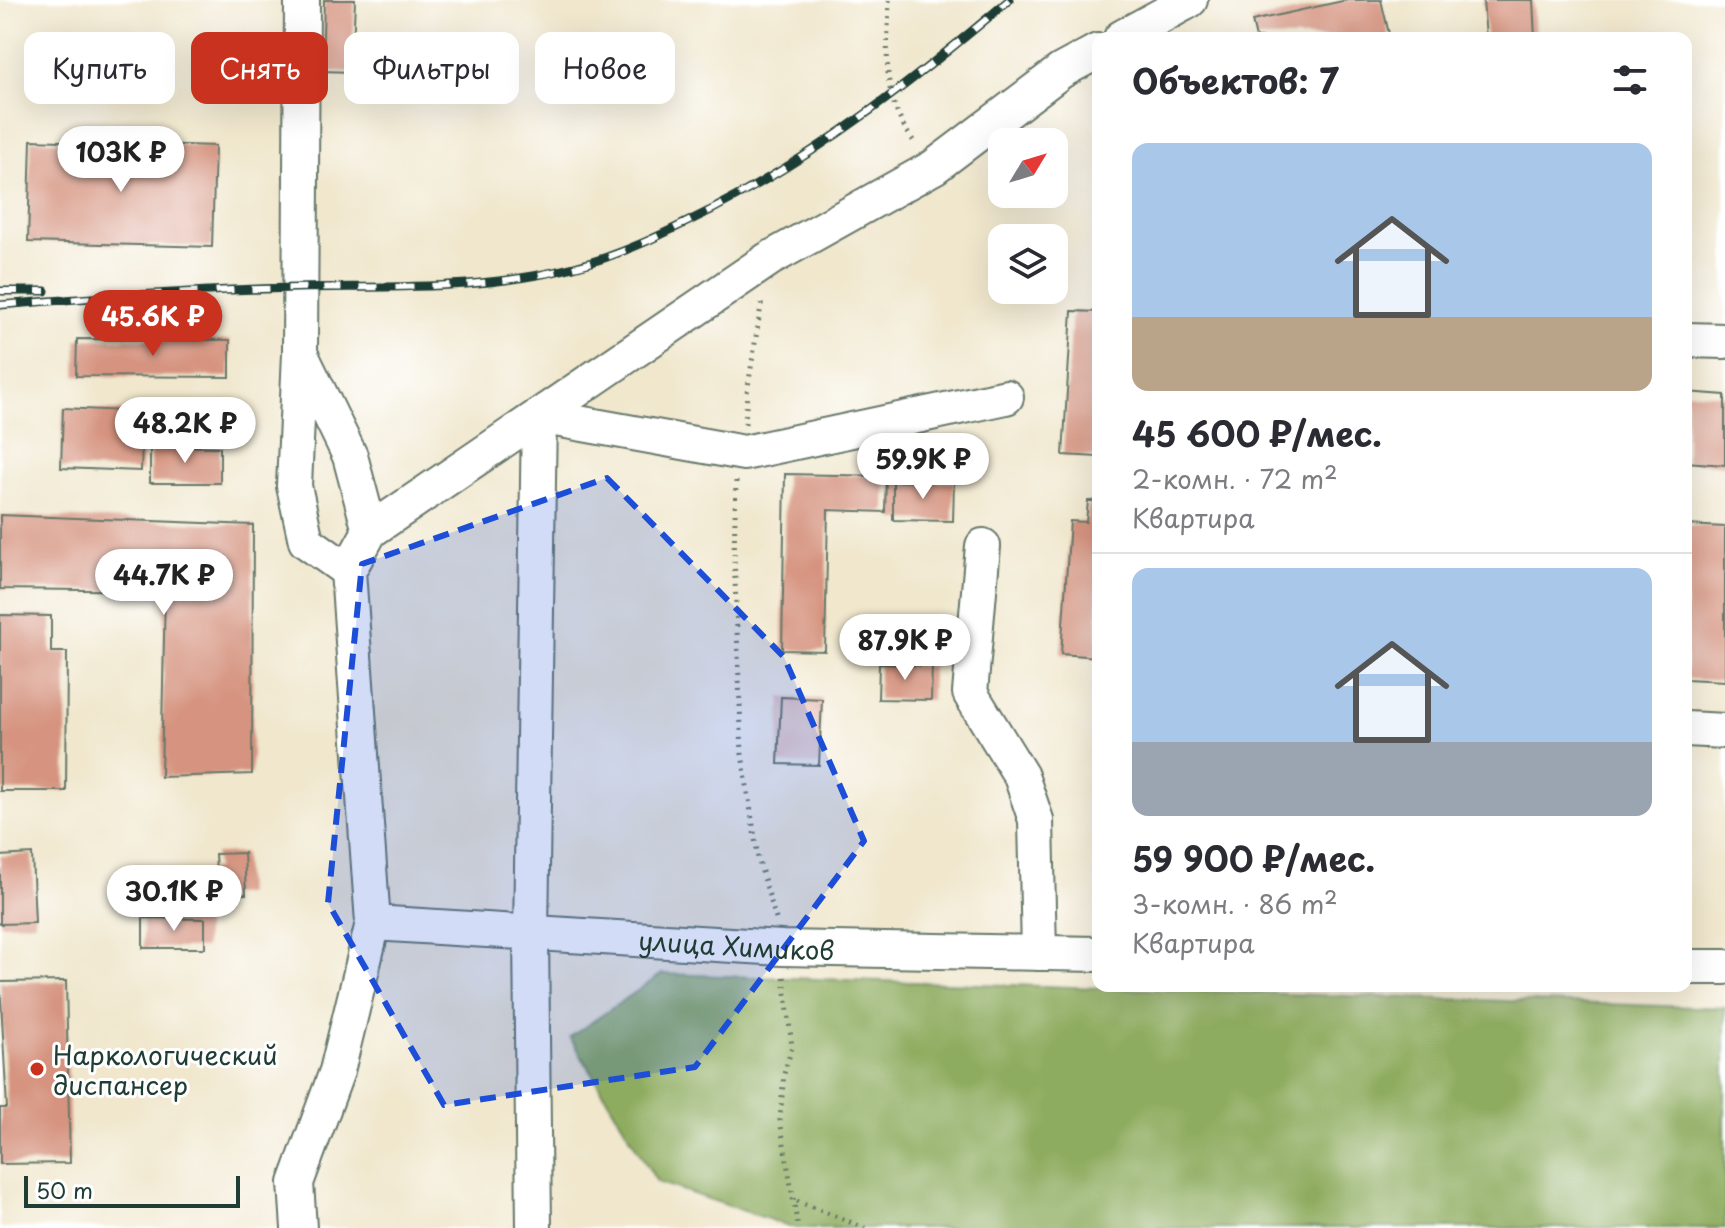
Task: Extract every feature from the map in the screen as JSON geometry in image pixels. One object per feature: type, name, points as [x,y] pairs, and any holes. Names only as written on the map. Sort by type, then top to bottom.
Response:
[{"type":"street","points":[[302,0],[300,353],[294,486],[306,541],[348,571]]},
{"type":"street","points":[[1132,32],[1190,0]]},
{"type":"street","points":[[299,1228],[296,1183],[337,1071],[373,923],[348,571],[370,531],[769,259],[934,167],[1061,71],[1092,54]]},
{"type":"street","points":[[1692,340],[1725,341]]},
{"type":"street","points":[[300,353],[350,456],[370,531]]},
{"type":"street","points":[[539,416],[744,453],[1006,397]]},
{"type":"street","points":[[534,1228],[531,933],[539,416]]},
{"type":"street","points":[[983,546],[970,693],[1021,776],[1036,820],[1039,953]]},
{"type":"street","points":[[1692,729],[1725,731]]},
{"type":"street","name":"улица Химиков","points":[[373,923],[782,948],[1092,954]]},
{"type":"street","points":[[1692,967],[1725,967]]},
{"type":"path","points":[[889,0],[887,91],[899,122],[934,167]]},
{"type":"path","points":[[769,259],[747,393],[744,453],[737,455],[735,497],[742,754],[758,858],[782,948],[792,1047],[784,1074],[780,1120],[797,1201],[798,1228]]},
{"type":"path","points":[[797,1201],[865,1228]]},
{"type":"highlighted area","points":[[607,478],[784,657],[864,841],[695,1067],[444,1105],[328,903],[362,564]]},
{"type":"green space","points":[[662,974],[1092,988],[1092,992],[1225,992],[1725,1008],[1725,1228],[795,1228],[657,1182],[570,1037]]},
{"type":"building","points":[[324,0],[355,0],[354,32],[344,32],[344,72],[328,71],[328,32],[323,32]]},
{"type":"building","points":[[1347,0],[1381,0],[1389,32],[1255,32],[1252,21]]},
{"type":"building","points":[[1483,0],[1533,0],[1535,32],[1486,32]]},
{"type":"building","points":[[31,140],[215,146],[212,247],[28,242]]},
{"type":"building","points":[[1072,311],[1092,312],[1092,457],[1063,455]]},
{"type":"building","points":[[77,339],[230,340],[230,377],[76,376]]},
{"type":"building","points":[[1692,392],[1725,395],[1725,465],[1692,462]]},
{"type":"building","points":[[63,408],[143,412],[141,471],[61,468]]},
{"type":"building","points":[[150,446],[220,447],[220,483],[150,483]]},
{"type":"building","points":[[785,474],[886,476],[885,512],[828,510],[825,651],[782,650]]},
{"type":"building","points":[[893,481],[954,482],[953,521],[893,520]]},
{"type":"building","points":[[1088,501],[1092,501],[1092,657],[1061,654],[1070,521],[1086,522]]},
{"type":"building","points":[[0,515],[253,525],[252,774],[161,777],[165,591],[0,589]]},
{"type":"building","points":[[1692,525],[1725,527],[1725,681],[1692,679]]},
{"type":"building","points":[[0,615],[51,616],[51,652],[67,652],[66,791],[0,791]]},
{"type":"building","points":[[879,664],[932,666],[931,700],[878,699]]},
{"type":"building","points":[[781,697],[822,699],[819,765],[778,764]]},
{"type":"building","points":[[244,853],[246,894],[216,895],[215,885],[207,885],[206,870],[216,869],[215,854]]},
{"type":"building","points":[[32,854],[35,923],[0,924],[0,856]]},
{"type":"building","points":[[143,918],[205,919],[205,948],[143,948]]},
{"type":"building","name":"Наркологический диспансер","points":[[66,981],[70,1163],[0,1164],[0,1108],[7,1108],[0,982]]},
{"type":"railway","points":[[0,305],[222,290],[471,284],[540,275],[592,262],[679,226],[792,164],[903,86],[1009,0]]},
{"type":"railway","points":[[0,291],[45,291]]},
{"type":"place","name":"Наркологический диспансер","points":[[37,1069]]}]
